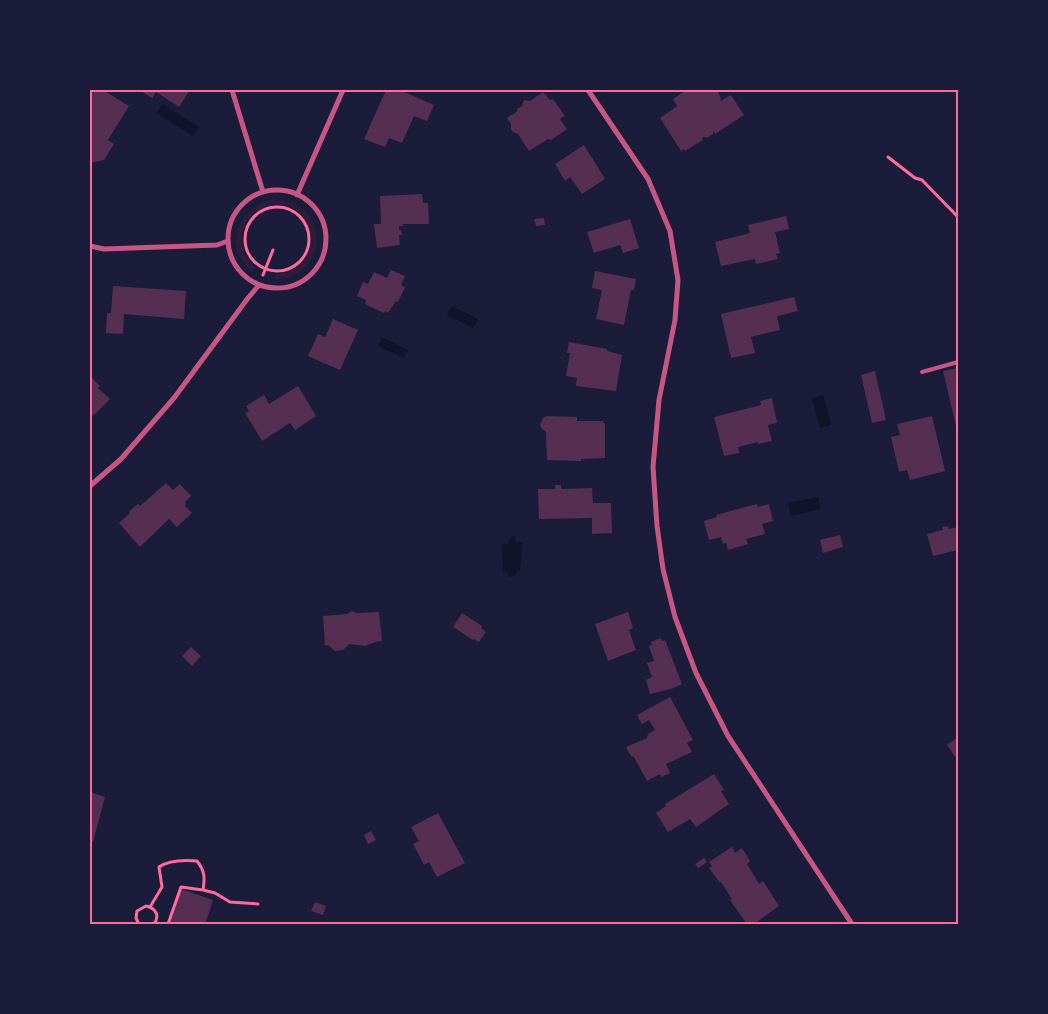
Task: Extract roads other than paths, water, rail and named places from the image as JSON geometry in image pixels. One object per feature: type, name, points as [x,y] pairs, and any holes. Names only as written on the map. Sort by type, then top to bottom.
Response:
[{"type":"street","points":[[232,90],[263,192]]},
{"type":"street","points":[[296,194],[342,90]]},
{"type":"street","points":[[588,90],[648,179],[670,231],[678,280],[675,320],[659,400],[654,467],[656,526],[663,569],[675,617],[696,673],[728,736],[852,924]]},
{"type":"street","points":[[280,190],[296,194],[314,207],[324,226],[326,237],[322,258],[317,268],[301,282],[280,288],[269,288],[259,285],[249,280],[240,272],[229,252],[230,225],[237,211],[249,200],[263,192],[280,190]]},
{"type":"street","points":[[90,246],[104,249],[218,245],[228,241]]},
{"type":"street","points":[[90,486],[121,458],[174,398],[259,285]]},
{"type":"lane","points":[[922,372],[958,362]]}]
